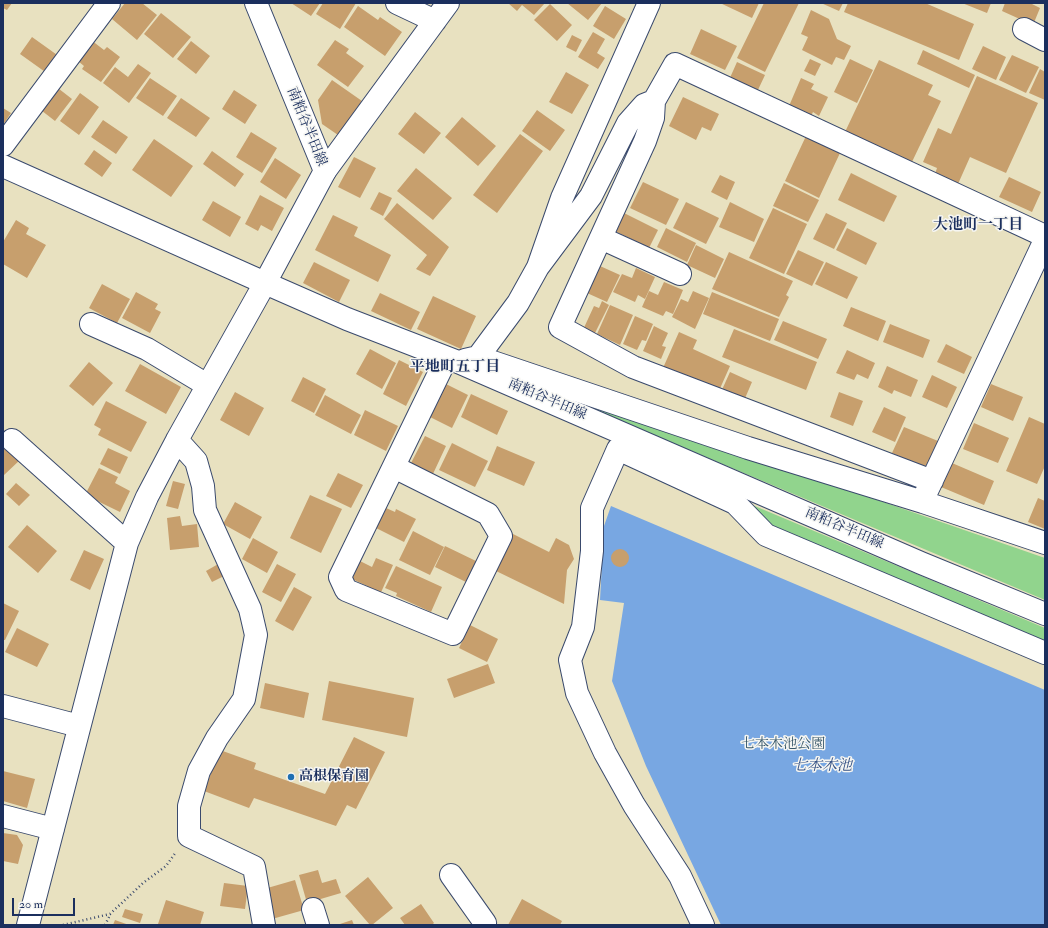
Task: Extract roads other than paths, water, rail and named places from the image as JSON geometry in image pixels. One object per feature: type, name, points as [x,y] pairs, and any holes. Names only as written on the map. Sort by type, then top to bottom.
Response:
[{"type":"street","points":[[3,145],[109,3]]},
{"type":"street","name":"南粕谷半田線","points":[[256,3],[324,172],[265,283],[461,359],[921,563],[1045,614]]},
{"type":"street","points":[[397,3],[434,22]]},
{"type":"street","points":[[324,172],[448,3]]},
{"type":"street","points":[[538,267],[562,198],[648,3]]},
{"type":"street","points":[[1024,29],[1045,40]]},
{"type":"street","points":[[932,480],[633,367],[560,328],[645,141],[653,118],[654,101],[675,64],[1045,236]]},
{"type":"street","points":[[394,467],[488,514],[501,536],[453,634],[346,590],[340,577],[394,467],[461,359],[518,303],[538,267],[591,196],[628,123],[644,105],[654,101]]},
{"type":"street","points":[[3,166],[265,283],[177,440],[147,497],[127,543],[28,925]]},
{"type":"street","points":[[601,238],[680,274]]},
{"type":"street","points":[[922,502],[1045,240]]},
{"type":"street","points":[[91,324],[147,349],[207,385]]},
{"type":"street","points":[[461,359],[922,502],[1045,543]]},
{"type":"street","points":[[12,440],[127,543]]},
{"type":"street","points":[[177,440],[196,460],[203,486],[205,510],[250,608],[256,635],[244,699],[217,738],[198,771],[189,806],[189,836],[254,867],[264,925]]},
{"type":"street","points":[[703,925],[680,876],[634,805],[605,753],[577,693],[570,660],[583,628],[592,551],[592,508],[618,449],[735,503],[766,535],[1045,653]]},
{"type":"street","points":[[3,706],[79,726]]},
{"type":"street","points":[[3,816],[53,829]]},
{"type":"street","points":[[451,875],[485,923],[484,925]]},
{"type":"water","name":"七本木池","points":[[611,506],[1045,690],[1045,925],[721,925],[646,766],[612,681],[624,603],[600,600],[604,526]]},
{"type":"place","name":"高根保育園","points":[[291,777]]},
{"type":"district","name":"大池町一丁目","points":[[978,226]]},
{"type":"district","name":"平地町五丁目","points":[[455,368]]},
{"type":"park label","name":"七本木池公園","points":[[783,745]]}]
